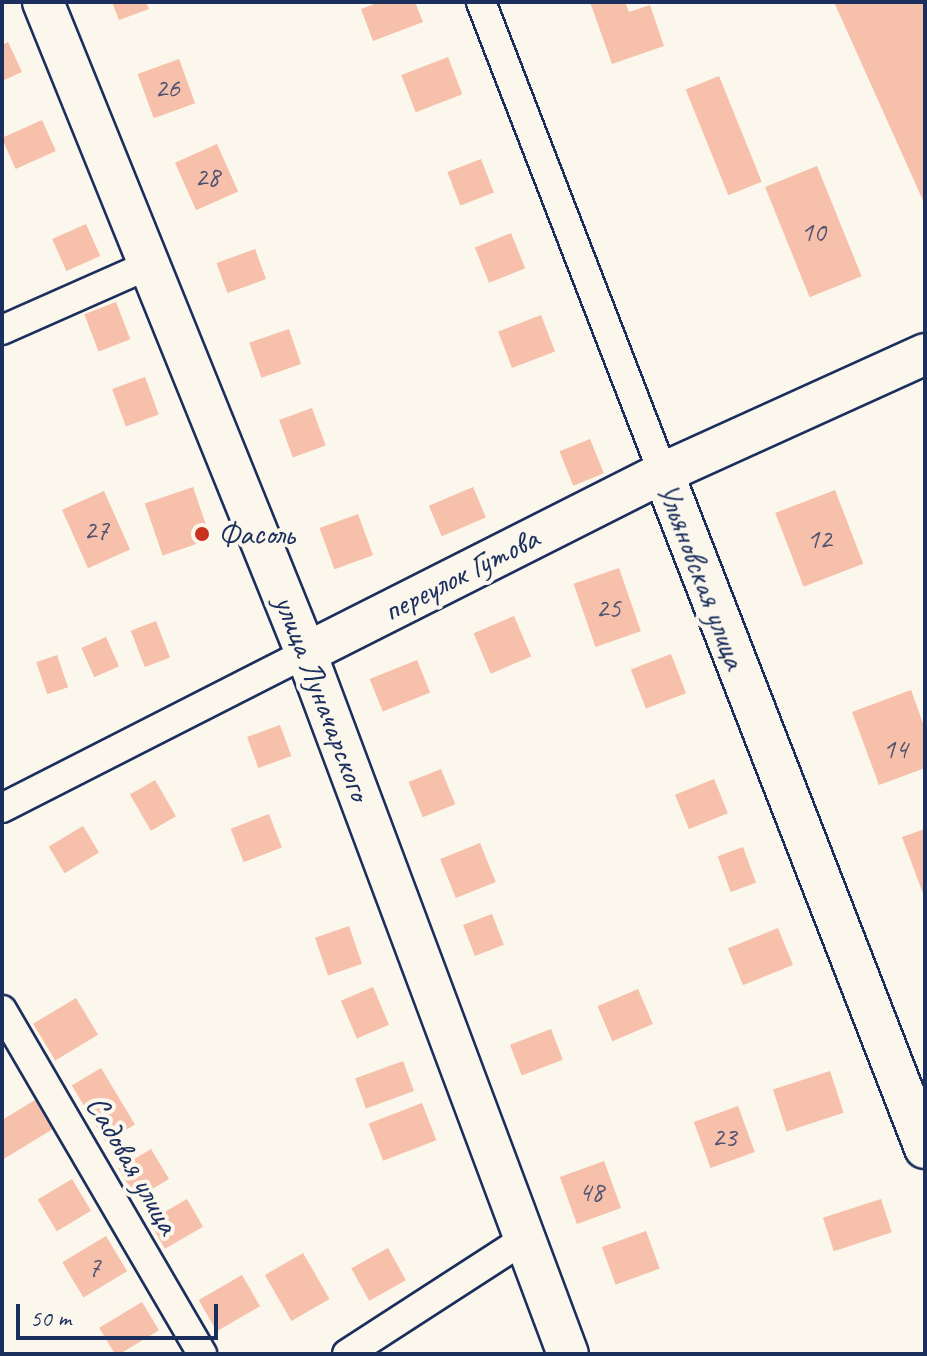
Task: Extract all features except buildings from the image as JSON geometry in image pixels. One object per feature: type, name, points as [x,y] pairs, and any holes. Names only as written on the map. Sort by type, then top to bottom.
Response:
[{"type":"main road","name":"улица Луначарского","points":[[43,2],[153,263],[306,653],[522,1241],[568,1354]]},
{"type":"main road","name":"переулок Гутова","points":[[306,653],[663,473],[925,354]]},
{"type":"main road","name":"Ульяновская улица","points":[[663,473],[925,1148]]},
{"type":"street","name":"Ульяновская улица","points":[[481,2],[663,473]]},
{"type":"street","points":[[2,330],[153,263]]},
{"type":"street","name":"переулок Гутова","points":[[2,808],[306,653]]},
{"type":"street","name":"Садовая улица","points":[[2,1010],[202,1354]]},
{"type":"street","points":[[347,1354],[522,1241]]},
{"type":"place","name":"Фасоль","points":[[202,534]]}]
